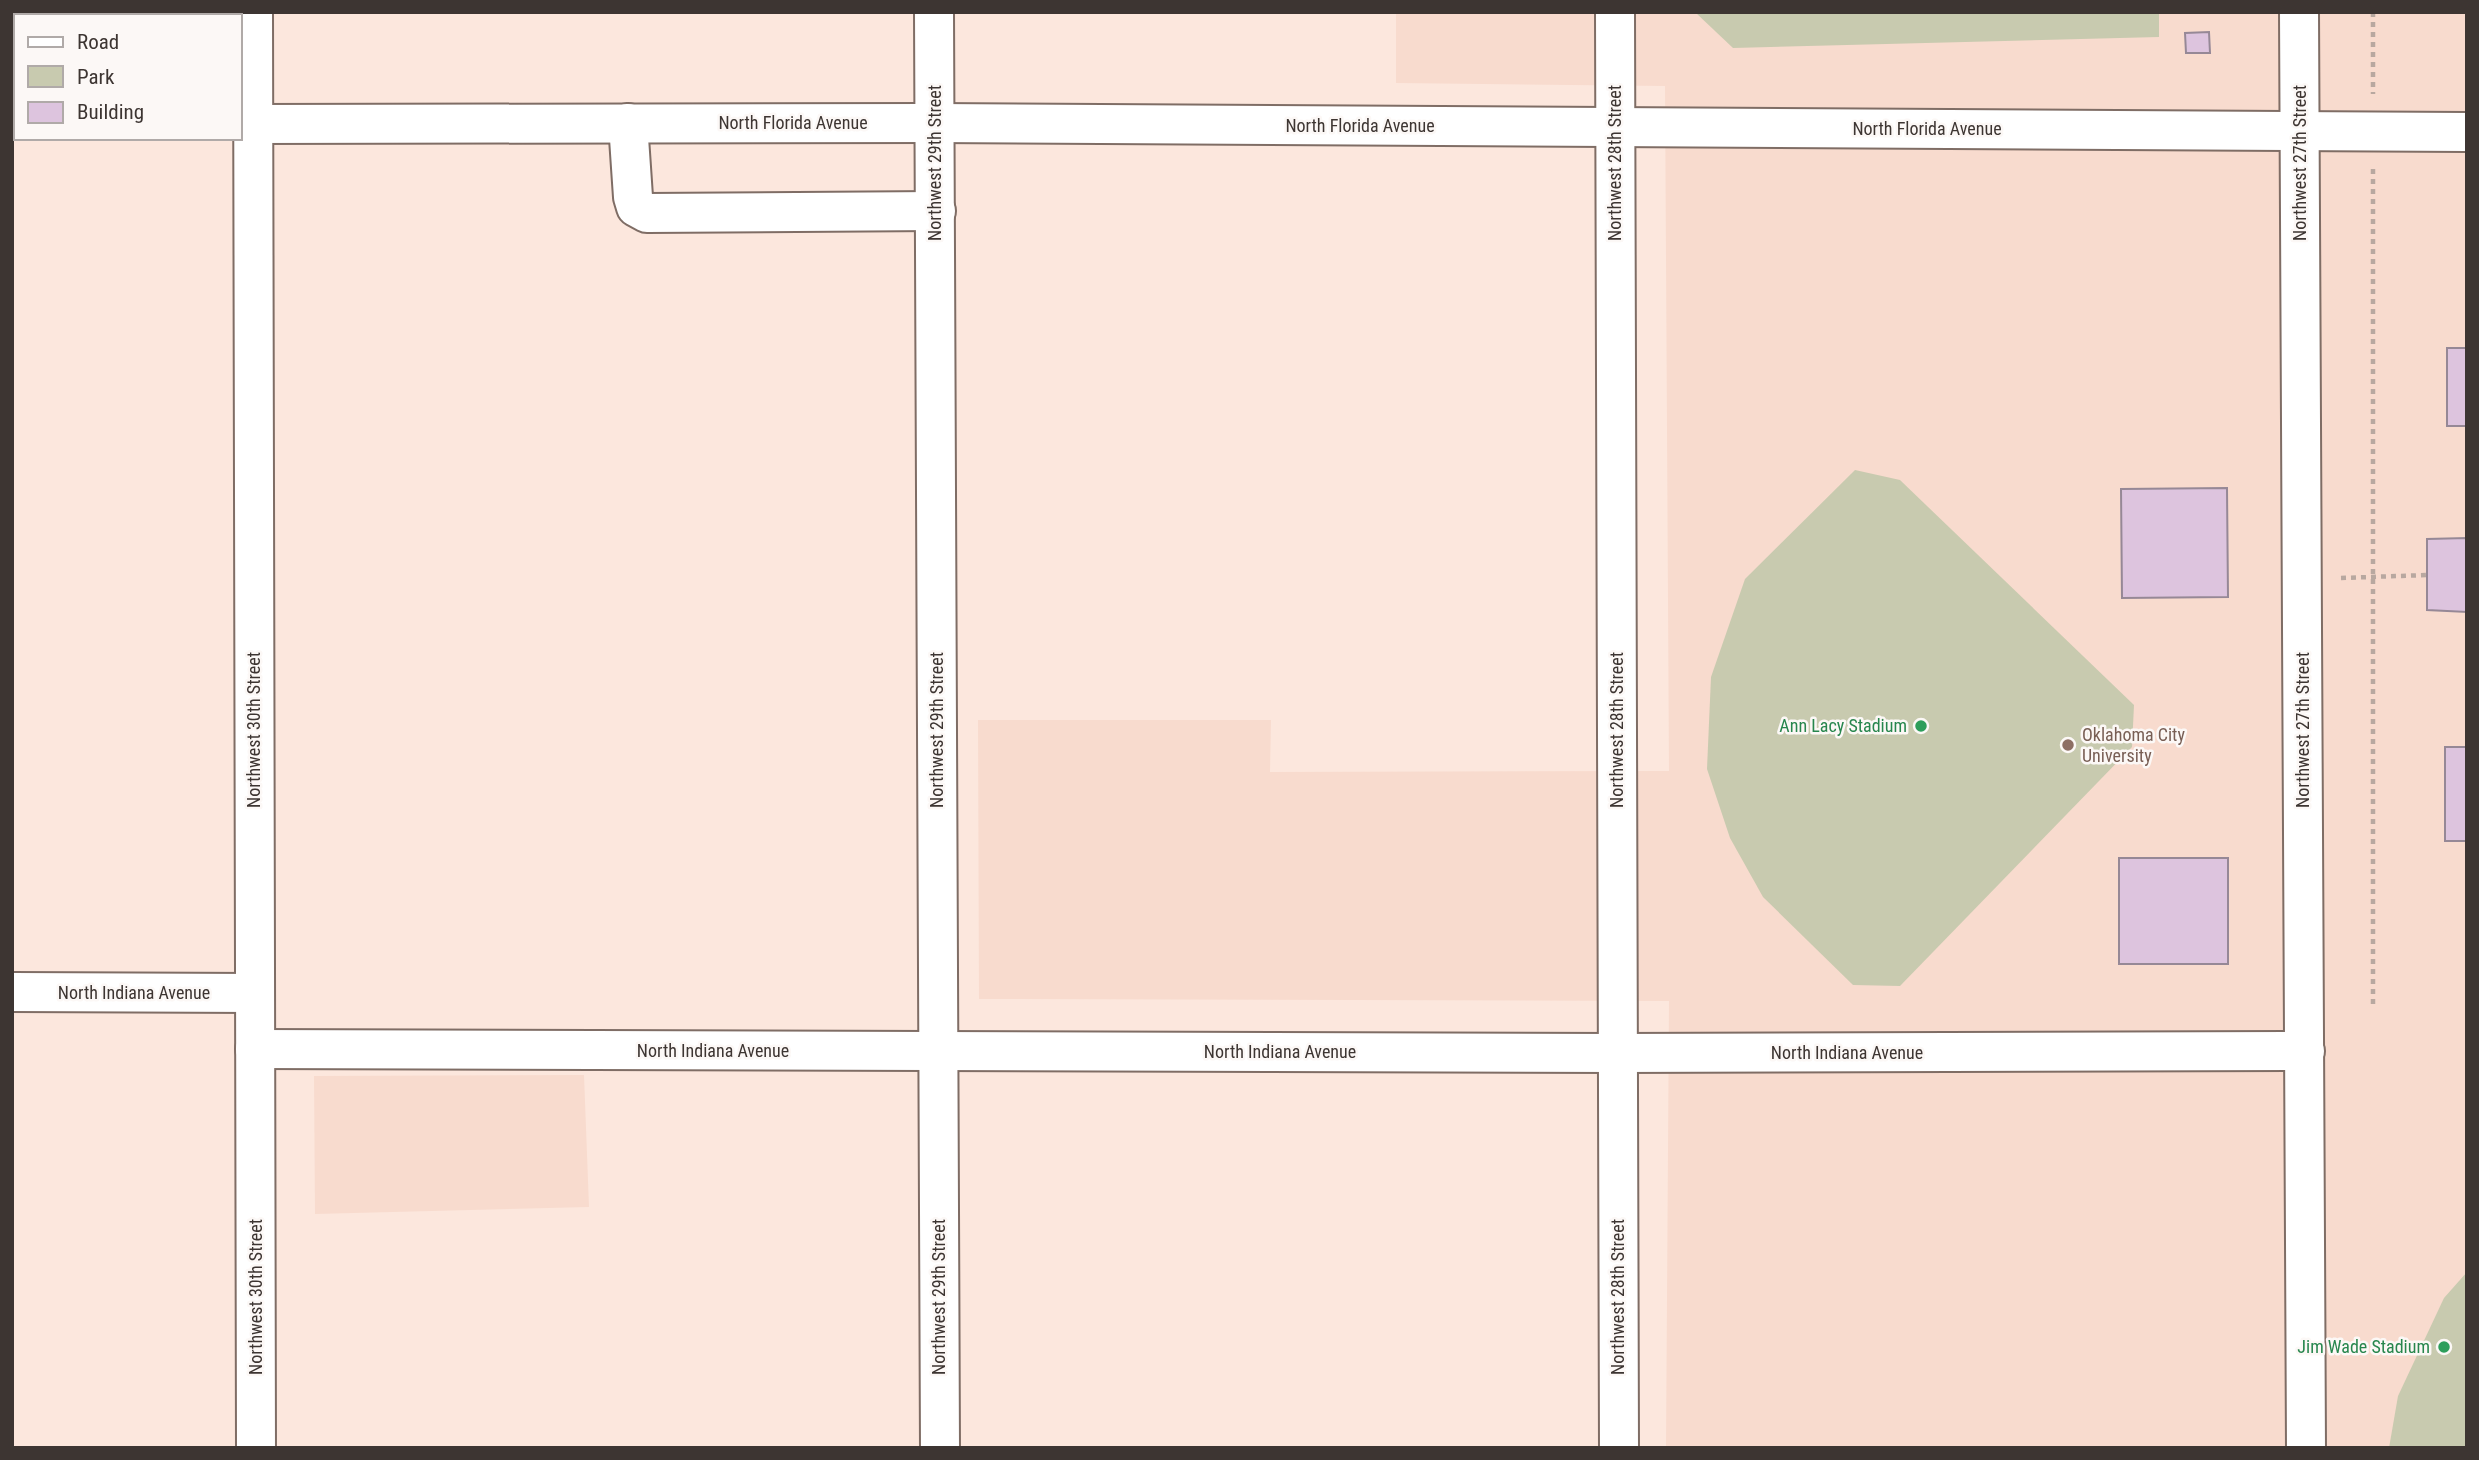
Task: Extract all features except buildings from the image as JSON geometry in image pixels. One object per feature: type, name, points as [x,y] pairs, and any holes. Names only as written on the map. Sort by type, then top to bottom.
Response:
[{"type":"street","name":"Northwest 30th Street","points":[[253,12],[248,113],[256,1448]]},
{"type":"street","name":"Northwest 29th Street","points":[[934,12],[940,1448]]},
{"type":"street","name":"Northwest 28th Street","points":[[1615,12],[1619,1448]]},
{"type":"street","name":"Northwest 27th Street","points":[[2299,12],[2305,1448]]},
{"type":"street","name":"North Florida Avenue","points":[[248,113],[628,123],[2467,132]]},
{"type":"street","points":[[628,123],[633,197],[636,207],[647,213],[936,211]]},
{"type":"street","name":"North Indiana Avenue","points":[[12,992],[255,993]]},
{"type":"street","name":"North Indiana Avenue","points":[[255,1049],[1618,1054],[2305,1051]]},
{"type":"path","points":[[2373,12],[2373,1008]]},
{"type":"path","points":[[2302,579],[2427,575]]},
{"type":"shaded area","name":"Oklahoma City University","points":[[1396,12],[2467,12],[2467,1448],[1666,1448],[1669,1001],[979,999],[978,720],[1271,720],[1270,772],[1669,771],[1665,86],[1396,83]]},
{"type":"shaded area","points":[[584,1075],[589,1207],[315,1214],[314,1076]]},
{"type":"green space","points":[[2159,12],[2159,37],[1733,48],[1696,13]]},
{"type":"green space","name":"Ann Lacy Stadium","points":[[1855,470],[1900,480],[2134,705],[2132,747],[1900,986],[1853,985],[1763,897],[1730,838],[1707,769],[1711,677],[1745,579]]},
{"type":"green space","name":"Jim Wade Stadium","points":[[2467,1272],[2467,1448],[2389,1448],[2398,1396],[2444,1298]]},
{"type":"place","name":"Ann Lacy Stadium","points":[[1921,726]]},
{"type":"place","name":"Oklahoma City University","points":[[2068,745]]},
{"type":"place","name":"Jim Wade Stadium","points":[[2444,1347]]}]
